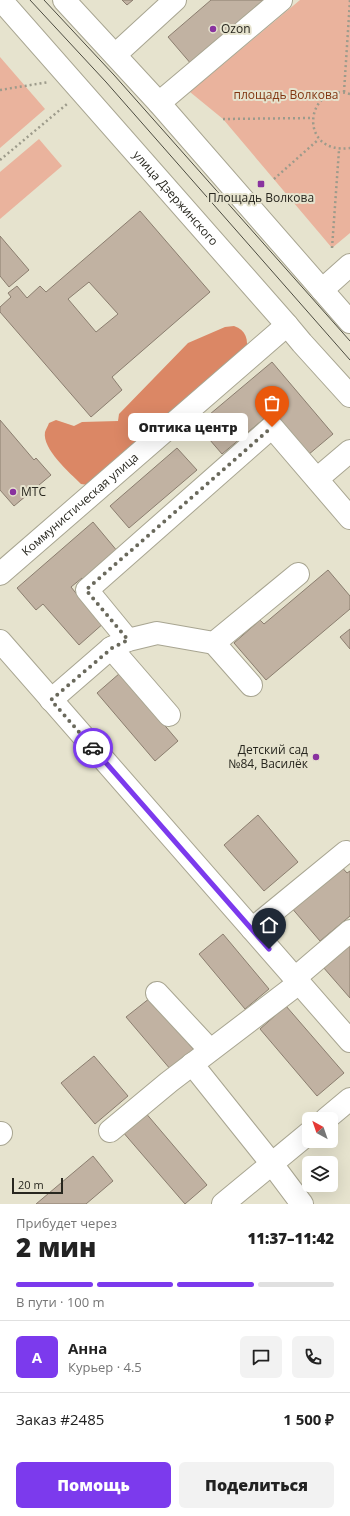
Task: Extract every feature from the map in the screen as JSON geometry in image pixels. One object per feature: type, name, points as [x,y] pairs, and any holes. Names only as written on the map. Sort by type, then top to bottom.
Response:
[{"type":"street","name":"улица Дзержинского","points":[[1,0],[350,396]]},
{"type":"street","points":[[64,0],[159,103],[350,322]]},
{"type":"street","points":[[115,55],[175,0]]},
{"type":"street","points":[[159,103],[281,0]]},
{"type":"street","points":[[322,290],[350,265]]},
{"type":"street","name":"Коммунистическая улица","points":[[0,574],[287,325]]},
{"type":"street","points":[[169,715],[120,644],[86,590],[272,427],[350,518]]},
{"type":"street","points":[[317,479],[350,451]]},
{"type":"street","points":[[214,643],[298,574]]},
{"type":"street","points":[[51,700],[120,644],[157,633],[214,643],[251,685]]},
{"type":"street","points":[[0,641],[350,1042]]},
{"type":"street","points":[[252,929],[346,852]]},
{"type":"street","points":[[110,1132],[192,1064],[297,981],[350,931]]},
{"type":"street","points":[[157,993],[210,1050]]},
{"type":"street","points":[[192,1064],[302,1204]]},
{"type":"street","points":[[334,1112],[350,1099]]},
{"type":"street","points":[[223,1204],[302,1139]]},
{"type":"path","points":[[344,92],[350,0]]},
{"type":"path","points":[[0,90],[51,82]]},
{"type":"path","points":[[350,94],[344,92],[332,93],[323,99],[316,108],[312,118],[314,130],[319,140],[328,147],[339,150],[350,148]]},
{"type":"path","points":[[0,160],[68,103]]},
{"type":"path","points":[[223,119],[312,118]]},
{"type":"path","points":[[274,179],[319,140]]},
{"type":"path","points":[[332,248],[339,150]]},
{"type":"green space","name":"площадь Волкова","points":[[300,0],[350,0],[350,233],[332,248],[223,119],[190,92]]},
{"type":"green space","points":[[0,57],[45,109],[0,148]]},
{"type":"green space","points":[[39,139],[62,166],[0,219],[0,172]]},
{"type":"shaded area","points":[[234,326],[241,330],[246,336],[246,352],[88,485],[81,484],[52,453],[45,439],[45,432],[49,423],[56,420],[74,426],[82,422],[118,421],[119,414],[188,343],[225,327]]},
{"type":"building","points":[[122,0],[133,0],[127,5]]},
{"type":"building","points":[[211,0],[268,0],[192,65],[168,37]]},
{"type":"building","points":[[140,211],[210,292],[112,377],[122,390],[91,417],[0,312],[0,307],[11,297],[8,293],[17,286],[27,298],[40,286],[46,292]],"holes":[[[89,282],[118,314],[96,332],[68,299]]]},
{"type":"building","points":[[0,236],[29,270],[9,287],[0,276]]},
{"type":"building","points":[[272,362],[333,434],[302,460],[266,417],[222,454],[197,425]]},
{"type":"building","points":[[0,420],[34,460],[36,458],[51,475],[14,506],[0,490]]},
{"type":"building","points":[[177,448],[197,470],[129,528],[110,506]]},
{"type":"building","points":[[93,522],[118,552],[85,582],[82,578],[71,587],[87,607],[91,604],[105,622],[79,645],[43,604],[36,610],[17,588]]},
{"type":"building","points":[[328,570],[350,596],[350,609],[266,680],[234,643],[260,620],[264,624]]},
{"type":"building","points":[[350,629],[350,649],[340,637]]},
{"type":"building","points":[[120,673],[178,741],[155,761],[97,693]]},
{"type":"building","points":[[258,815],[298,862],[264,891],[224,845]]},
{"type":"building","points":[[339,864],[347,873],[350,871],[350,916],[320,941],[290,906]]},
{"type":"building","points":[[223,934],[269,989],[245,1009],[199,954]]},
{"type":"building","points":[[350,944],[350,998],[323,967]]},
{"type":"building","points":[[150,998],[194,1050],[171,1070],[126,1017]]},
{"type":"building","points":[[286,1006],[344,1073],[317,1096],[260,1029]]},
{"type":"building","points":[[94,1056],[128,1096],[95,1124],[61,1083]]},
{"type":"building","points":[[144,1111],[207,1185],[185,1204],[122,1131]]},
{"type":"building","points":[[93,1156],[113,1181],[86,1204],[36,1204]]},
{"type":"tram line","points":[[30,0],[106,82],[350,360]]},
{"type":"tram line","points":[[44,0],[114,75],[350,341]]},
{"type":"way so far","points":[[93,748],[51,700],[112,648],[128,640],[86,590],[272,427]]},
{"type":"place","name":"Ozon","points":[[213,29]]},
{"type":"place","name":"Площадь Волкова","points":[[261,184]]},
{"type":"place","name":"Оптика центр","points":[[272,427]]},
{"type":"place","name":"МТС","points":[[13,492]]},
{"type":"place","name":"Детский сад №84, Василёк","points":[[316,757]]},
{"type":"route","points":[[93,748],[269,949]]}]
